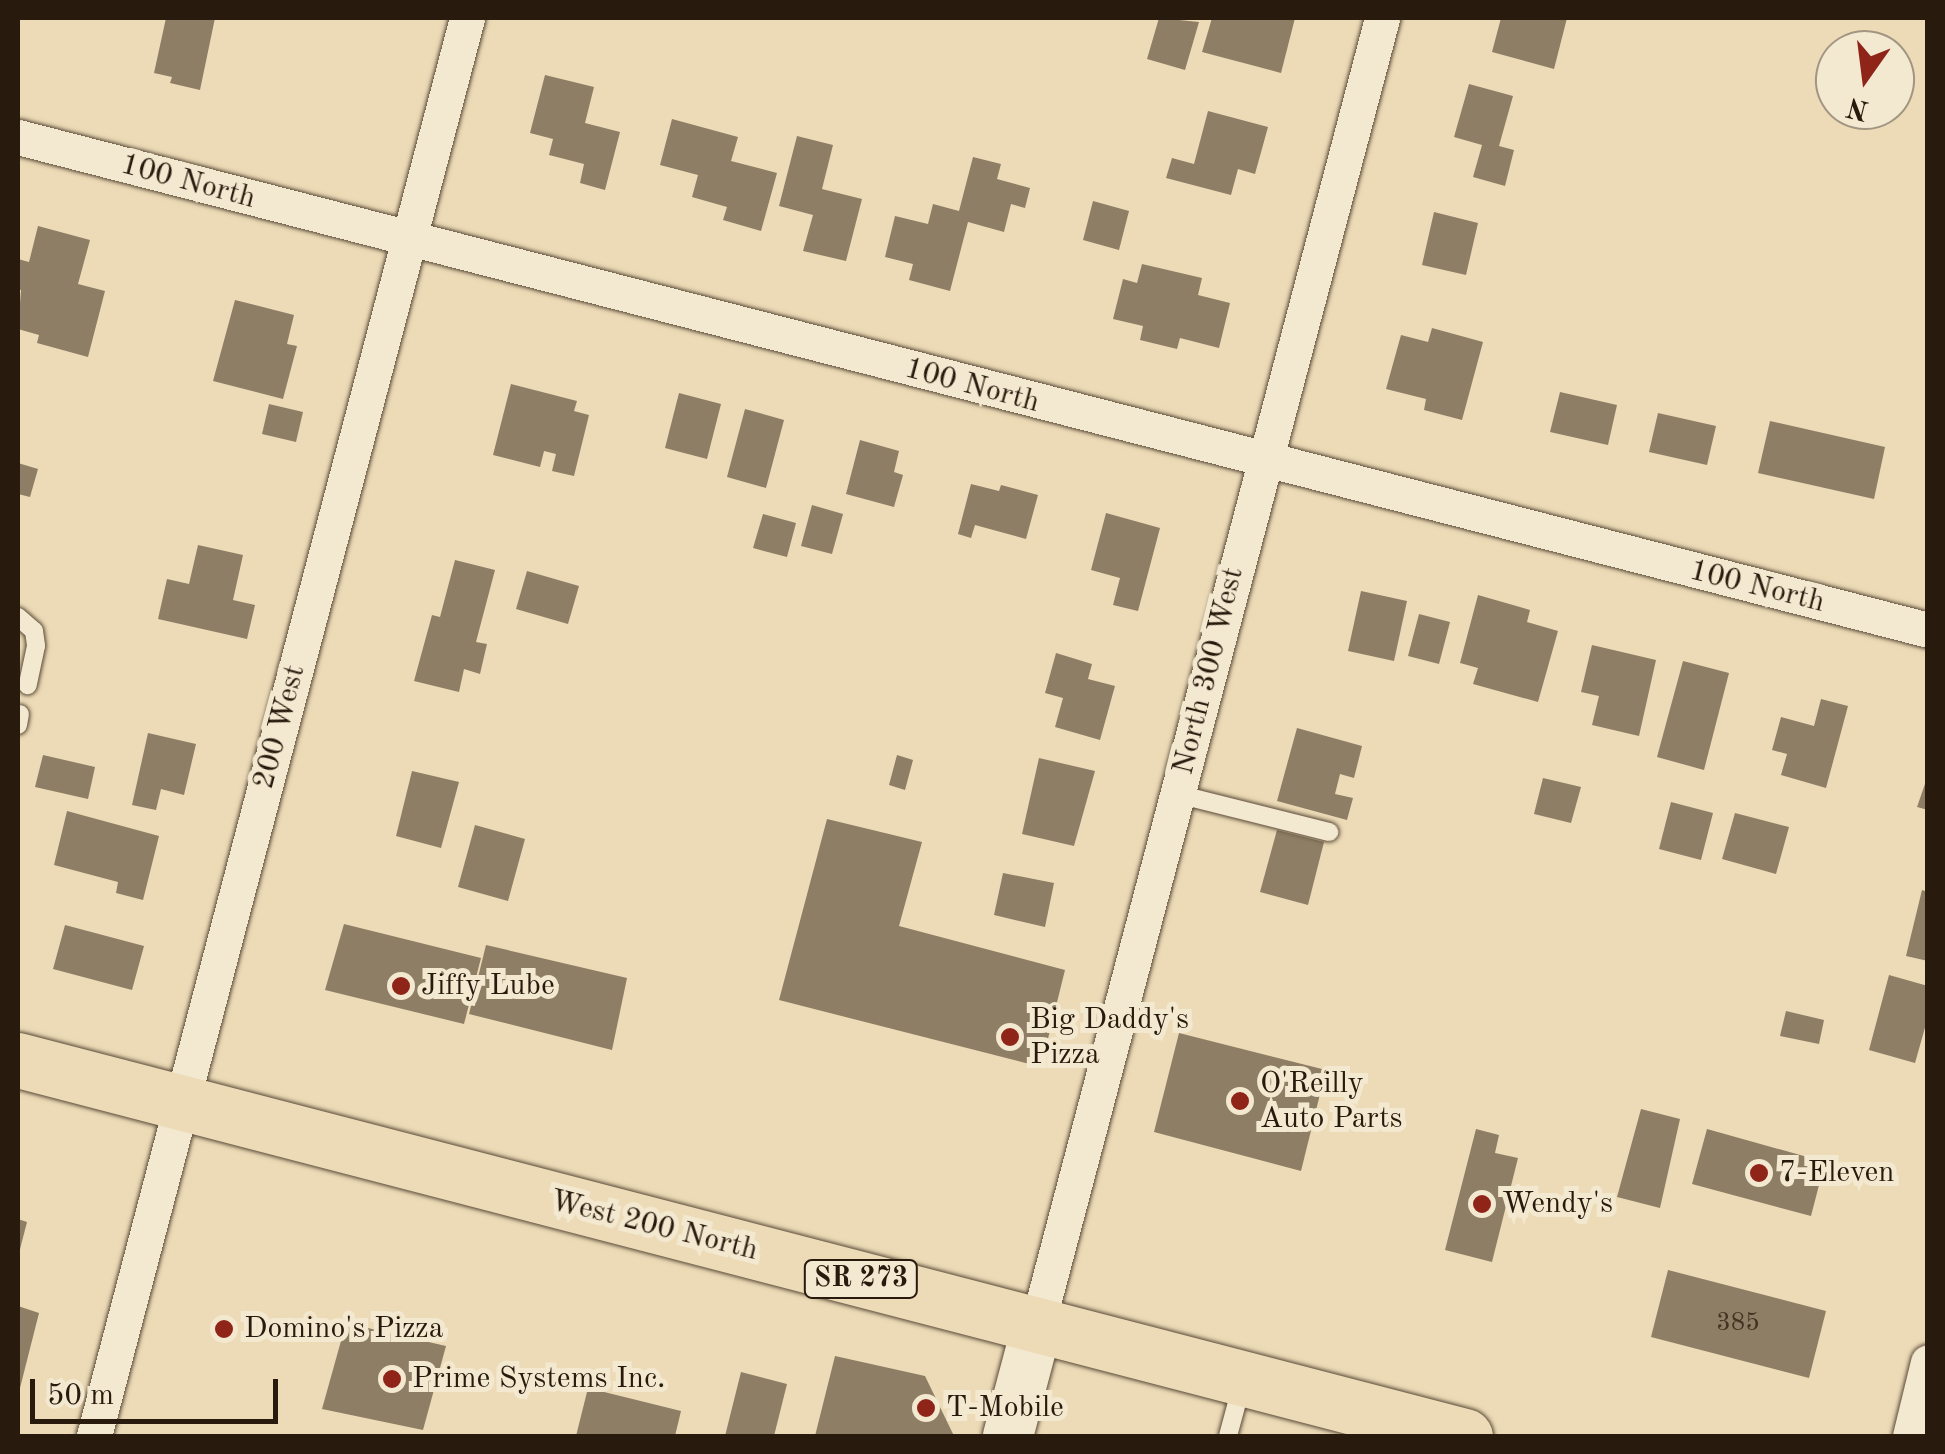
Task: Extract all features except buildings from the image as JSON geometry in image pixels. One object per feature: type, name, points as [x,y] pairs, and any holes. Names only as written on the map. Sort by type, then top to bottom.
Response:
[{"type":"main road","name":"West 200 North","points":[[18,1060],[1465,1436]]},
{"type":"street","name":"200 West","points":[[94,1436],[412,241],[467,18]]},
{"type":"street","name":"North 300 West","points":[[1038,1326],[1382,18]]},
{"type":"street","name":"100 North","points":[[18,137],[1264,462],[1928,630]]},
{"type":"street","points":[[1008,1436],[1038,1326]]},
{"type":"street","points":[[1910,1436],[1928,1362]]},
{"type":"lane","points":[[18,616],[34,631],[36,646],[28,685]]},
{"type":"lane","points":[[1177,794],[1329,832]]},
{"type":"lane","points":[[1228,1436],[1243,1378]]},
{"type":"place","name":"Jiffy Lube","points":[[401,986]]},
{"type":"place","name":"Big Daddy's Pizza","points":[[1010,1037]]},
{"type":"place","name":"O'Reilly Auto Parts","points":[[1240,1101]]},
{"type":"place","name":"7-Eleven","points":[[1759,1173]]},
{"type":"place","name":"Wendy's","points":[[1482,1204]]},
{"type":"place","name":"Domino's Pizza","points":[[224,1329]]},
{"type":"place","name":"Prime Systems Inc.","points":[[392,1379]]},
{"type":"place","name":"T-Mobile","points":[[926,1408]]}]
